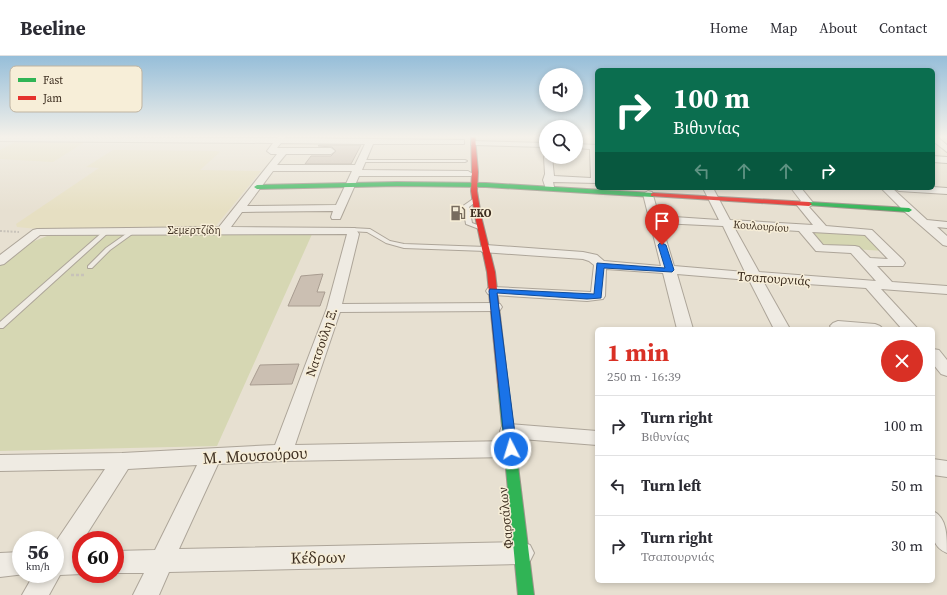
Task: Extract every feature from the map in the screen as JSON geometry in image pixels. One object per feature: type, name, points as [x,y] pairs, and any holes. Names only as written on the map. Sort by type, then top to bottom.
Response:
[{"type":"main road","name":"Φαρσάλων","points":[[465,161],[472,179],[493,291],[526,595]]},
{"type":"main road","name":"Φαρσάλων","points":[[472,179],[475,172],[475,161]]},
{"type":"main road","points":[[257,186],[350,186],[472,179],[549,180],[595,187]]},
{"type":"main road","points":[[620,190],[648,194],[710,193],[805,204],[909,210]]},
{"type":"street","points":[[223,230],[241,209],[276,161]]},
{"type":"street","points":[[271,168],[339,161]]},
{"type":"street","points":[[330,230],[360,161]]},
{"type":"street","points":[[373,161],[472,179]]},
{"type":"street","points":[[548,164],[549,180],[595,175]]},
{"type":"street","points":[[797,190],[805,204],[824,230]]},
{"type":"street","points":[[888,190],[947,242]]},
{"type":"street","points":[[935,190],[947,191]]},
{"type":"street","points":[[710,193],[781,327]]},
{"type":"street","points":[[648,194],[684,327]]},
{"type":"street","points":[[241,209],[340,208]]},
{"type":"street","name":"Κουλουρίου","points":[[655,219],[868,232],[899,263],[865,262]]},
{"type":"street","points":[[925,223],[947,224]]},
{"type":"street","points":[[804,229],[820,248],[854,250],[888,286]]},
{"type":"street","name":"Σεμερτζίδη","points":[[0,261],[37,232],[351,230]]},
{"type":"street","name":"Νατσούλη Ξ.","points":[[282,452],[334,308],[353,234],[351,230]]},
{"type":"street","points":[[486,249],[576,255],[590,257],[598,261],[600,265],[598,296],[587,297],[493,291]]},
{"type":"street","name":"Τσαπουρνιάς","points":[[600,265],[947,290]]},
{"type":"street","points":[[870,285],[908,327]]},
{"type":"street","points":[[334,308],[495,307]]},
{"type":"street","points":[[839,327],[838,326],[850,327]]},
{"type":"street","points":[[935,350],[947,350]]},
{"type":"street","points":[[935,356],[947,370]]},
{"type":"street","name":"Μ. Μουσούρου","points":[[0,463],[122,461],[510,440],[595,438]]},
{"type":"street","points":[[146,595],[211,457]]},
{"type":"street","points":[[64,550],[122,461]]},
{"type":"street","points":[[935,468],[947,469]]},
{"type":"street","points":[[935,524],[947,542]]},
{"type":"street","name":"Κέδρων","points":[[124,562],[522,553]]},
{"type":"street","points":[[0,565],[12,564]]},
{"type":"street","points":[[35,595],[42,583]]},
{"type":"lane","points":[[351,230],[368,230],[388,242],[404,246],[486,249]]},
{"type":"lane","points":[[0,326],[107,231]]},
{"type":"lane","points":[[90,267],[108,249],[133,231]]},
{"type":"path","points":[[57,275],[93,275]]},
{"type":"shaded area","points":[[95,161],[210,161],[200,170],[261,171],[215,227],[38,229],[17,227],[16,224],[99,168],[86,167]]},
{"type":"green space","points":[[810,231],[868,235],[884,251],[823,247]]},
{"type":"green space","points":[[313,232],[217,446],[0,451],[0,263],[22,246],[47,236]]},
{"type":"building","points":[[307,161],[352,161],[351,164],[305,164]]},
{"type":"building","points":[[323,274],[317,292],[325,292],[320,306],[288,306],[301,276]]},
{"type":"building","points":[[299,364],[292,384],[250,385],[260,365]]},
{"type":"traffic: fast","points":[[257,187],[397,184],[486,185],[653,195]]},
{"type":"traffic: fast","points":[[809,204],[909,210]]},
{"type":"traffic: fast","points":[[503,385],[526,595]]},
{"type":"traffic: jam","points":[[474,161],[474,191],[478,216],[491,272],[503,385]]},
{"type":"traffic: jam","points":[[653,195],[809,204]]},
{"type":"place","name":"EKO","points":[[458,213]]},
{"type":"route","points":[[511,449],[493,291],[587,297],[598,296],[600,265],[670,270],[662,245]]}]
